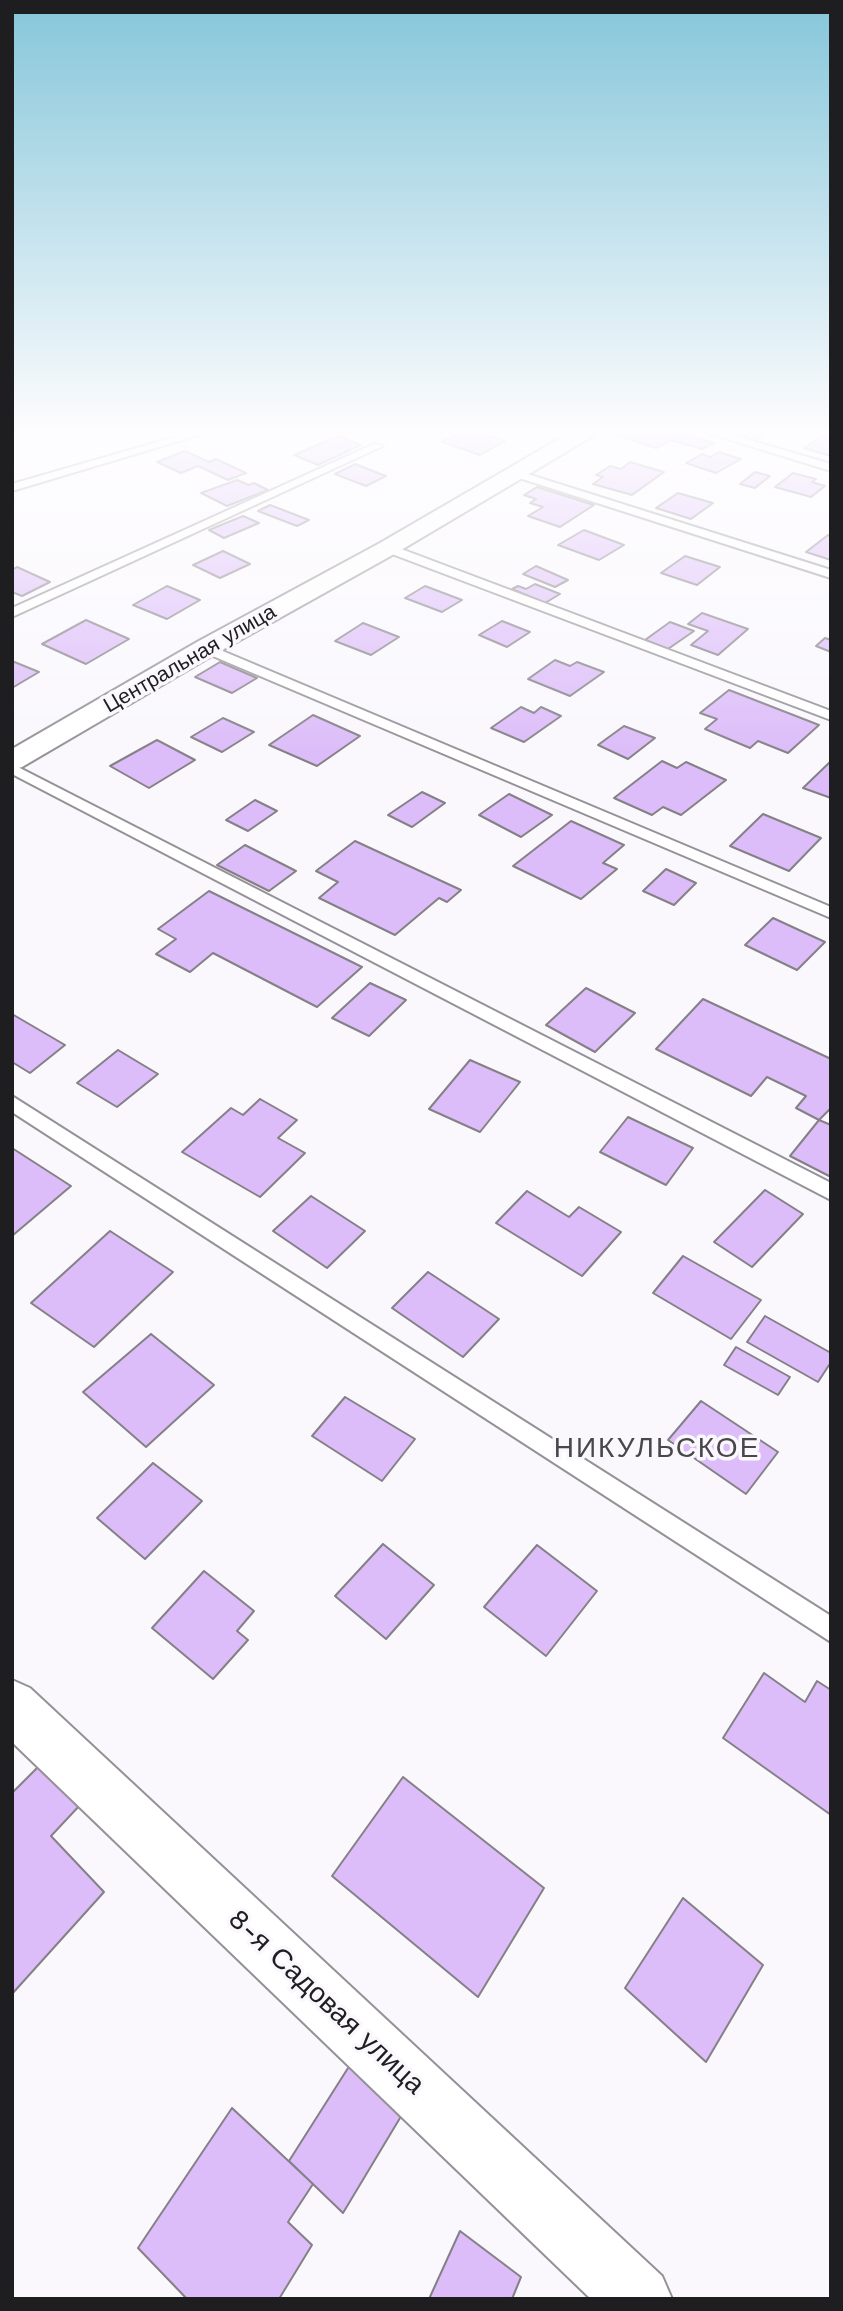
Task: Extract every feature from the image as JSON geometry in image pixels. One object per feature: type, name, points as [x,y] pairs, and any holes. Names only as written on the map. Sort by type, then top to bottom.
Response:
[{"type":"street","name":"Центральная улица","points":[[12,761],[206,648],[402,540]]},
{"type":"street","name":"8-я Садовая улица","points":[[12,1706],[639,2299]]},
{"type":"lane","points":[[12,612],[171,540]]},
{"type":"lane","points":[[722,540],[831,575]]},
{"type":"lane","points":[[388,548],[831,716]]},
{"type":"lane","points":[[206,648],[831,913]]},
{"type":"lane","points":[[12,768],[831,1192]]},
{"type":"lane","points":[[12,1103],[831,1630]]},
{"type":"building","points":[[567,540],[610,540],[624,545],[599,560],[558,545]]},
{"type":"building","points":[[822,540],[831,540],[831,560],[806,552]]},
{"type":"building","points":[[223,551],[250,564],[220,578],[193,565]]},
{"type":"building","points":[[685,556],[720,567],[697,585],[661,573]]},
{"type":"building","points":[[536,566],[568,580],[555,587],[523,574]]},
{"type":"building","points":[[17,567],[50,582],[22,596],[12,592],[12,570]]},
{"type":"building","points":[[535,584],[560,594],[545,603],[512,589],[518,586],[526,589]]},
{"type":"building","points":[[167,586],[200,600],[167,619],[133,605]]},
{"type":"building","points":[[425,586],[462,600],[442,612],[405,598]]},
{"type":"building","points":[[702,613],[748,629],[718,655],[691,645],[708,631],[688,624]]},
{"type":"building","points":[[86,620],[129,639],[86,664],[42,644]]},
{"type":"building","points":[[502,621],[530,632],[507,647],[479,635]]},
{"type":"building","points":[[670,622],[694,631],[668,649],[645,640]]},
{"type":"building","points":[[363,623],[399,637],[371,655],[335,641]]},
{"type":"building","points":[[825,638],[831,640],[831,652],[816,646]]},
{"type":"building","points":[[555,660],[570,666],[577,662],[604,672],[570,696],[528,679]]},
{"type":"building","points":[[12,661],[39,672],[12,688]]},
{"type":"building","points":[[220,662],[257,678],[232,693],[195,677]]},
{"type":"building","points":[[729,690],[819,725],[788,753],[758,741],[750,748],[705,729],[717,719],[700,713]]},
{"type":"building","points":[[521,707],[534,713],[541,707],[561,716],[524,742],[491,728]]},
{"type":"building","points":[[313,715],[360,736],[317,766],[269,745]]},
{"type":"building","points":[[223,718],[254,732],[222,752],[191,737]]},
{"type":"building","points":[[624,726],[655,738],[628,759],[598,745]]},
{"type":"building","points":[[157,740],[195,760],[149,788],[110,766]]},
{"type":"building","points":[[662,761],[677,768],[686,762],[726,780],[681,815],[663,807],[652,815],[614,798]]},
{"type":"building","points":[[831,761],[831,798],[803,788]]},
{"type":"building","points":[[422,792],[445,803],[412,827],[388,815]]},
{"type":"building","points":[[509,794],[552,815],[521,837],[479,815]]},
{"type":"building","points":[[255,800],[277,811],[248,831],[226,820]]},
{"type":"building","points":[[763,814],[821,838],[789,871],[730,846]]},
{"type":"building","points":[[571,821],[624,845],[603,863],[617,869],[581,899],[513,866]]},
{"type":"building","points":[[355,841],[461,890],[447,902],[439,898],[395,935],[319,898],[338,882],[316,871]]},
{"type":"building","points":[[245,845],[296,871],[269,891],[217,865]]},
{"type":"building","points":[[666,869],[696,883],[674,905],[643,891]]},
{"type":"building","points":[[209,891],[362,967],[317,1007],[213,953],[190,972],[156,954],[176,939],[158,929]]},
{"type":"building","points":[[773,918],[825,942],[797,970],[745,945]]},
{"type":"building","points":[[370,983],[406,1000],[369,1036],[332,1018]]},
{"type":"building","points":[[586,988],[635,1013],[595,1052],[546,1025]]},
{"type":"building","points":[[703,999],[831,1059],[831,1108],[819,1120],[796,1108],[806,1096],[767,1077],[751,1096],[656,1049]]},
{"type":"building","points":[[12,1014],[65,1045],[30,1073],[12,1062]]},
{"type":"building","points":[[118,1050],[158,1074],[117,1107],[77,1083]]},
{"type":"building","points":[[470,1060],[520,1082],[480,1132],[429,1109]]},
{"type":"building","points":[[260,1099],[297,1120],[278,1138],[305,1153],[260,1197],[182,1152],[231,1108],[243,1115]]},
{"type":"building","points":[[628,1117],[693,1148],[666,1185],[600,1152]]},
{"type":"building","points":[[819,1120],[831,1125],[831,1177],[790,1156]]},
{"type":"building","points":[[12,1148],[71,1186],[12,1236]]},
{"type":"building","points":[[765,1190],[803,1214],[752,1267],[714,1242]]},
{"type":"building","points":[[527,1191],[569,1217],[579,1207],[621,1232],[582,1276],[496,1223]]},
{"type":"building","points":[[311,1196],[365,1231],[327,1268],[273,1231]]},
{"type":"building","points":[[110,1231],[173,1272],[94,1347],[31,1303]]},
{"type":"building","points":[[683,1256],[761,1300],[731,1339],[653,1293]]},
{"type":"building","points":[[428,1272],[499,1319],[463,1357],[392,1308]]},
{"type":"building","points":[[765,1316],[831,1353],[831,1362],[818,1382],[747,1342]]},
{"type":"building","points":[[151,1334],[214,1385],[146,1447],[83,1392]]},
{"type":"building","points":[[736,1347],[790,1377],[778,1395],[724,1365]]},
{"type":"building","points":[[345,1397],[415,1439],[382,1481],[312,1436]]},
{"type":"building","points":[[701,1401],[778,1452],[746,1494],[668,1440]]},
{"type":"building","points":[[153,1463],[202,1501],[145,1559],[97,1518]]},
{"type":"building","points":[[383,1544],[434,1585],[386,1639],[335,1596]]},
{"type":"building","points":[[537,1545],[597,1591],[546,1656],[484,1607]]},
{"type":"building","points":[[204,1571],[254,1611],[237,1631],[248,1640],[213,1679],[152,1628]]},
{"type":"building","points":[[764,1673],[805,1702],[817,1681],[831,1690],[831,1815],[723,1738]]},
{"type":"building","points":[[42,1763],[81,1804],[51,1836],[104,1892],[12,1994],[12,1793]]},
{"type":"building","points":[[403,1777],[544,1888],[478,1997],[332,1876]]},
{"type":"building","points":[[683,1898],[763,1965],[706,2062],[625,1988]]},
{"type":"building","points":[[355,2057],[409,2103],[343,2213],[289,2161]]},
{"type":"building","points":[[232,2108],[313,2184],[288,2222],[312,2245],[279,2299],[187,2299],[138,2248]]},
{"type":"building","points":[[460,2231],[521,2277],[512,2299],[429,2299]]},
{"type":"district","name":"НИКУЛЬСКОЕ","points":[[657,1449]]}]
